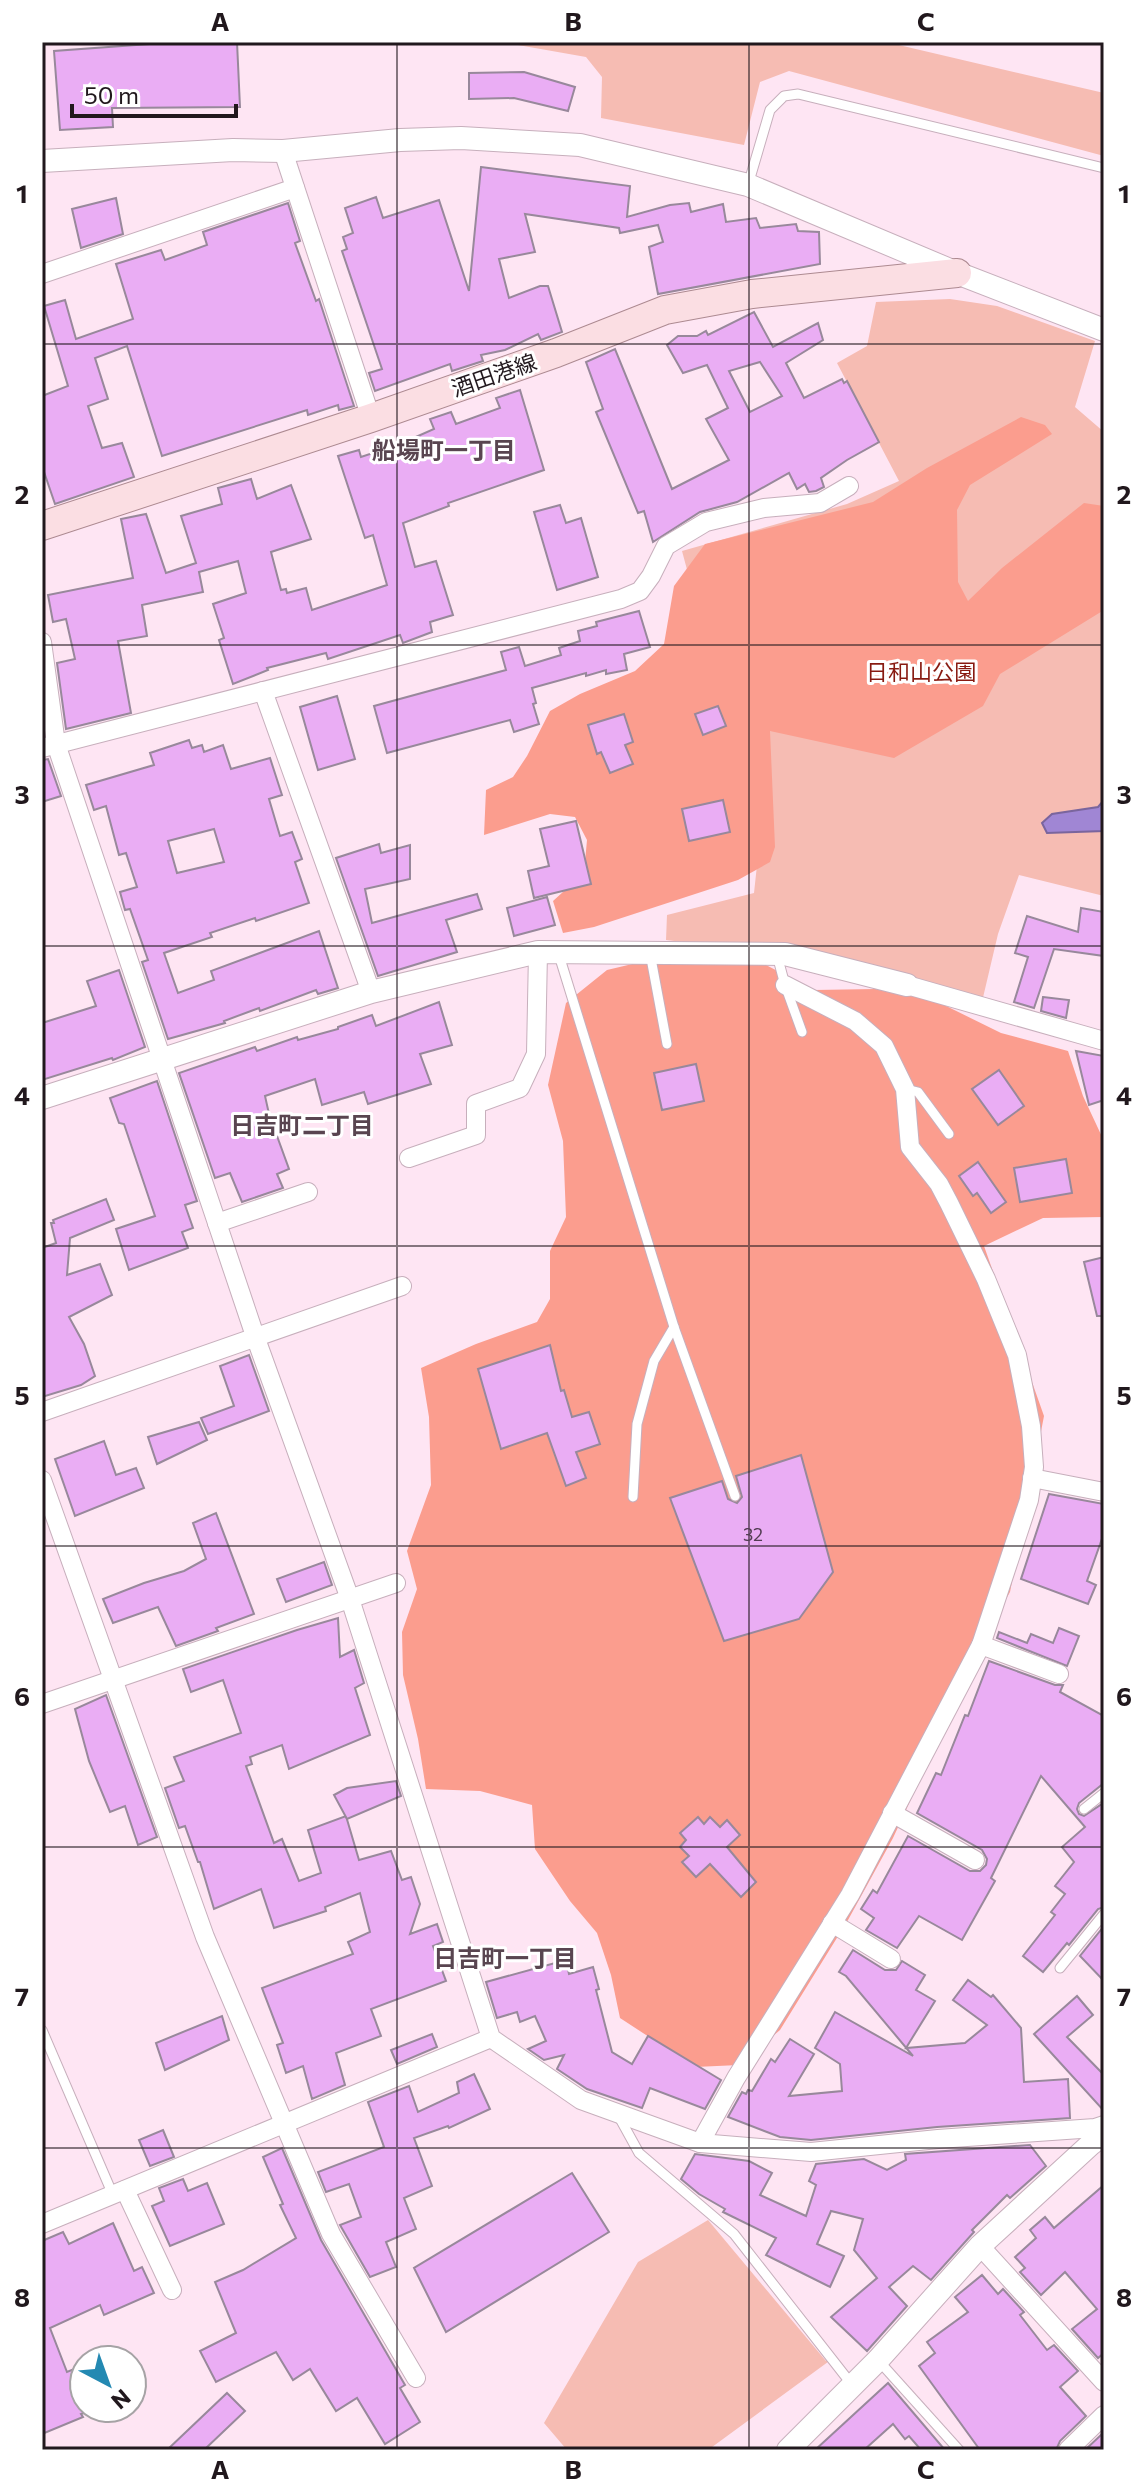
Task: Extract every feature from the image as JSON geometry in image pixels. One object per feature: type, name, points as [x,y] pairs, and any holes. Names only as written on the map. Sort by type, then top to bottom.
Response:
[{"type":"main road","name":"酒田港線","points":[[42,526],[371,418],[556,353],[665,310],[752,294],[957,273]]},
{"type":"street","points":[[42,161],[233,150],[283,151],[400,140],[461,138],[580,145],[748,185],[957,273],[1104,330]]},
{"type":"street","points":[[283,151],[371,418]]},
{"type":"street","points":[[42,274],[295,188]]},
{"type":"street","points":[[49,746],[621,599],[640,591],[666,546],[706,522],[764,508],[820,503],[849,486]]},
{"type":"street","points":[[42,642],[49,746],[350,1599],[491,2038],[581,2100],[700,2143],[811,2152],[1104,2125]]},
{"type":"street","points":[[263,691],[371,992]]},
{"type":"street","points":[[409,1158],[476,1135],[476,1104],[520,1088],[536,1054],[548,952]]},
{"type":"street","points":[[42,1098],[371,992],[548,952],[777,954],[907,985],[1104,1041]]},
{"type":"street","points":[[700,2143],[736,2078],[850,1895],[981,1645],[1029,1500],[1032,1478],[1031,1426],[1017,1355],[986,1279],[949,1203],[939,1184],[910,1147],[905,1089],[884,1046],[855,1021],[785,985]]},
{"type":"street","points":[[217,1223],[308,1192]]},
{"type":"street","points":[[42,1412],[402,1286]]},
{"type":"street","points":[[1032,1478],[1104,1492]]},
{"type":"street","points":[[42,1480],[205,1937],[331,2234],[416,2378]]},
{"type":"street","points":[[42,1704],[396,1583]]},
{"type":"street","points":[[981,1645],[1059,1674]]},
{"type":"street","points":[[892,1813],[975,1860]]},
{"type":"street","points":[[832,1923],[891,1959]]},
{"type":"street","points":[[42,2224],[491,2038]]},
{"type":"street","points":[[788,2450],[878,2360],[980,2246],[1104,2134]]},
{"type":"street","points":[[119,2192],[172,2290]]},
{"type":"street","points":[[980,2246],[1104,2382]]},
{"type":"street","points":[[1068,2450],[1104,2415]]},
{"type":"lane","points":[[748,185],[770,110],[784,96],[798,94],[1104,168]]},
{"type":"lane","points":[[548,952],[674,1327],[735,1496]]},
{"type":"lane","points":[[650,953],[667,1044]]},
{"type":"lane","points":[[777,954],[802,1032]]},
{"type":"lane","points":[[905,1089],[918,1092],[949,1134]]},
{"type":"lane","points":[[633,1497],[637,1424],[654,1361],[674,1327]]},
{"type":"lane","points":[[1084,1809],[1104,1793]]},
{"type":"lane","points":[[1060,1968],[1104,1914]]},
{"type":"lane","points":[[42,2030],[119,2192]]},
{"type":"lane","points":[[617,2113],[639,2153],[734,2234],[853,2386]]},
{"type":"lane","points":[[878,2360],[959,2450]]},
{"type":"green space","points":[[501,42],[886,42],[1104,93],[1104,156],[789,71],[760,82],[744,145],[601,118],[602,77],[586,57]]},
{"type":"green space","name":"日和山公園","points":[[950,299],[997,306],[1095,341],[1075,407],[1104,432],[1104,896],[1019,875],[998,934],[981,1006],[807,957],[666,940],[667,915],[754,893],[767,772],[706,640],[682,551],[847,504],[899,481],[837,363],[867,346],[876,302]]},
{"type":"green space","points":[[1021,417],[1045,425],[1052,434],[970,485],[957,510],[958,582],[968,601],[1002,568],[1084,503],[1104,506],[1104,610],[1000,674],[983,706],[894,758],[770,731],[775,847],[770,862],[738,880],[594,927],[563,933],[553,901],[584,873],[587,840],[575,817],[550,814],[484,835],[486,790],[513,777],[550,711],[580,694],[635,671],[664,644],[674,586],[705,544],[873,502],[927,468]]},
{"type":"green space","points":[[717,956],[766,965],[814,990],[876,989],[936,1001],[1001,1033],[1068,1051],[1083,1096],[1104,1141],[1104,1217],[1043,1218],[984,1246],[1044,1416],[1010,1592],[960,1681],[893,1838],[848,1920],[780,2030],[739,2065],[695,2067],[620,2018],[611,1975],[597,1933],[570,1901],[535,1849],[532,1805],[480,1791],[426,1789],[403,1675],[402,1632],[417,1589],[407,1551],[431,1485],[429,1417],[421,1368],[537,1322],[550,1299],[550,1251],[566,1217],[563,1141],[548,1085],[566,1003],[607,970],[645,961]]},
{"type":"green space","points":[[708,2220],[826,2361],[832,2359],[708,2450],[567,2450],[544,2423],[638,2262]]},
{"type":"shaded area","points":[[1104,800],[1104,831],[1047,833],[1042,823],[1052,814],[1098,807]]},
{"type":"building","points":[[177,42],[237,42],[240,107],[112,108],[113,127],[60,130],[54,51]]},
{"type":"building","points":[[524,72],[575,87],[568,111],[514,98],[469,99],[469,73]]},
{"type":"building","points":[[481,167],[630,186],[627,217],[670,205],[689,203],[691,212],[723,204],[726,222],[756,218],[760,228],[796,224],[798,231],[819,232],[820,264],[658,294],[649,247],[663,242],[658,225],[620,233],[619,228],[525,214],[535,252],[499,259],[509,298],[548,286],[562,332],[541,340],[538,334],[505,350],[481,355],[483,361],[452,371],[450,364],[375,391],[369,373],[382,369],[342,251],[347,249],[343,237],[353,233],[345,208],[376,197],[383,218],[439,200],[469,291]]},
{"type":"building","points":[[116,198],[123,234],[81,248],[72,209]]},
{"type":"building","points":[[288,203],[300,241],[295,243],[316,301],[319,299],[354,406],[339,410],[338,405],[308,415],[307,410],[162,456],[127,346],[95,358],[108,399],[88,406],[102,448],[122,443],[134,477],[55,504],[42,466],[42,396],[68,386],[44,306],[65,300],[76,339],[133,319],[116,264],[161,250],[165,260],[207,245],[203,232]]},
{"type":"building","points":[[754,312],[773,347],[818,323],[823,340],[786,363],[804,398],[842,379],[844,383],[847,381],[879,442],[821,478],[824,487],[816,491],[809,492],[805,484],[797,489],[789,473],[737,502],[700,512],[653,542],[644,511],[638,513],[596,412],[603,409],[586,362],[615,349],[672,489],[729,460],[706,419],[728,408],[707,365],[683,373],[667,345],[678,336],[697,336],[706,331],[708,335]],"holes":[[[760,362],[782,396],[750,412],[729,371]]]},
{"type":"building","points":[[520,390],[544,470],[448,503],[449,506],[403,523],[415,567],[436,561],[453,615],[430,622],[432,632],[403,643],[400,635],[328,659],[326,653],[267,668],[233,684],[219,640],[224,638],[213,604],[246,593],[238,561],[199,572],[203,592],[142,605],[147,636],[118,641],[131,713],[66,729],[57,663],[75,659],[66,619],[53,622],[48,595],[133,578],[121,519],[146,514],[166,573],[196,563],[181,516],[222,504],[218,488],[251,479],[257,499],[291,485],[311,539],[271,552],[281,590],[286,589],[287,593],[306,588],[312,610],[387,585],[373,535],[365,538],[338,456],[359,450],[361,457],[400,444],[434,429],[430,419],[451,412],[456,424],[500,408],[496,398]]},
{"type":"building","points":[[560,505],[566,523],[581,518],[598,577],[557,590],[534,512]]},
{"type":"building","points":[[639,611],[650,647],[624,654],[627,670],[606,674],[606,670],[586,676],[586,673],[532,688],[539,724],[514,732],[510,720],[387,753],[374,706],[506,670],[501,652],[519,647],[525,666],[561,655],[559,648],[580,641],[578,631],[597,626],[596,622]]},
{"type":"building","points":[[337,696],[355,759],[318,770],[300,707]]},
{"type":"building","points":[[718,706],[726,726],[703,735],[695,714]]},
{"type":"building","points":[[624,714],[633,742],[625,745],[633,764],[610,773],[601,752],[597,754],[588,725]]},
{"type":"building","points":[[189,740],[192,748],[202,745],[204,752],[223,745],[231,769],[270,758],[282,795],[269,799],[280,836],[292,832],[302,859],[295,862],[309,903],[210,933],[212,937],[164,953],[178,993],[214,980],[211,971],[319,931],[338,988],[318,994],[316,990],[260,1011],[259,1008],[225,1023],[168,1039],[142,962],[148,960],[130,909],[125,910],[120,892],[137,887],[126,853],[119,855],[106,806],[94,810],[86,785],[154,765],[150,753]],"holes":[[[214,829],[224,862],[177,873],[168,841]]]},
{"type":"building","points":[[48,759],[61,796],[42,802],[42,760]]},
{"type":"building","points":[[723,800],[730,832],[689,841],[682,809]]},
{"type":"building","points":[[576,821],[591,884],[534,898],[528,871],[549,866],[540,829]]},
{"type":"building","points":[[379,844],[381,853],[410,845],[410,879],[365,889],[372,923],[477,894],[482,909],[446,920],[457,952],[378,976],[336,858]]},
{"type":"building","points":[[547,897],[555,925],[514,936],[507,908]]},
{"type":"building","points":[[1081,908],[1104,912],[1104,956],[1054,949],[1034,1008],[1014,1002],[1028,957],[1015,953],[1027,916],[1078,932]]},
{"type":"building","points":[[119,970],[145,1047],[113,1060],[42,1080],[42,1023],[96,1006],[87,981]]},
{"type":"building","points":[[1043,997],[1069,1000],[1066,1018],[1041,1011]]},
{"type":"building","points":[[439,1002],[452,1045],[420,1054],[431,1084],[368,1104],[364,1092],[322,1105],[315,1079],[265,1096],[289,1169],[277,1174],[283,1188],[242,1202],[230,1173],[215,1178],[179,1073],[255,1047],[257,1051],[297,1037],[298,1040],[338,1029],[372,1015],[376,1026]]},
{"type":"building","points":[[1076,1051],[1104,1056],[1104,1100],[1089,1105]]},
{"type":"building","points":[[696,1064],[704,1101],[662,1110],[654,1073]]},
{"type":"building","points":[[999,1070],[1024,1106],[998,1125],[972,1089]]},
{"type":"building","points":[[157,1081],[197,1201],[185,1205],[193,1228],[182,1232],[188,1248],[129,1270],[116,1229],[155,1216],[124,1124],[119,1123],[110,1098]]},
{"type":"building","points":[[1066,1159],[1072,1193],[1020,1202],[1014,1168]]},
{"type":"building","points":[[978,1162],[1006,1202],[991,1213],[977,1193],[973,1196],[959,1176]]},
{"type":"building","points":[[106,1199],[114,1220],[70,1238],[67,1275],[100,1264],[112,1295],[69,1317],[84,1344],[95,1376],[81,1385],[42,1397],[42,1248],[56,1243],[53,1220]]},
{"type":"building","points":[[1104,1257],[1104,1316],[1097,1316],[1084,1262]]},
{"type":"building","points":[[550,1345],[561,1391],[564,1390],[572,1417],[589,1412],[600,1444],[576,1452],[586,1478],[566,1486],[547,1433],[501,1449],[478,1369]]},
{"type":"building","points":[[249,1355],[269,1411],[208,1434],[201,1418],[234,1406],[220,1366]]},
{"type":"building","points":[[199,1422],[207,1440],[157,1464],[148,1437]]},
{"type":"building","points":[[104,1441],[116,1475],[136,1468],[144,1488],[75,1516],[55,1459]]},
{"type":"building","points":[[801,1455],[833,1572],[799,1619],[724,1641],[670,1498],[722,1481],[728,1499],[737,1503],[742,1497],[736,1476]]},
{"type":"building","points":[[1049,1494],[1104,1504],[1104,1533],[1087,1581],[1096,1585],[1088,1604],[1021,1579]]},
{"type":"building","points":[[216,1513],[254,1614],[176,1646],[158,1607],[113,1623],[103,1599],[184,1571],[206,1559],[193,1523]]},
{"type":"building","points":[[324,1562],[332,1585],[286,1602],[277,1579]]},
{"type":"building","points":[[338,1618],[340,1657],[354,1650],[364,1683],[355,1688],[370,1735],[289,1769],[282,1745],[250,1757],[252,1764],[246,1766],[274,1843],[282,1839],[299,1881],[321,1873],[308,1830],[346,1816],[359,1860],[391,1851],[402,1880],[411,1877],[420,1904],[410,1934],[437,1924],[443,1942],[433,1946],[446,1981],[371,2009],[381,2036],[336,2053],[345,2085],[312,2099],[303,2066],[286,2073],[277,2045],[283,2043],[262,1988],[353,1954],[348,1942],[370,1932],[360,1893],[325,1907],[326,1911],[274,1928],[261,1889],[214,1909],[200,1862],[185,1826],[179,1828],[165,1788],[184,1781],[174,1757],[241,1733],[223,1680],[191,1692],[183,1669]]},
{"type":"building","points":[[1059,1628],[1079,1636],[1067,1666],[997,1638],[999,1632],[1027,1643],[1031,1634],[1053,1643]]},
{"type":"building","points":[[989,1661],[1055,1685],[1063,1685],[1060,1692],[1104,1716],[1104,1783],[1079,1803],[1077,1809],[1084,1816],[1102,1804],[1104,1807],[1104,1907],[1098,1909],[1043,1972],[1023,1956],[1055,1915],[1051,1912],[1065,1894],[1055,1886],[1074,1862],[1062,1847],[1085,1827],[1041,1776],[991,1878],[995,1881],[962,1940],[919,1916],[897,1948],[866,1930],[874,1918],[861,1909],[873,1890],[877,1893],[908,1836],[970,1871],[980,1871],[986,1865],[987,1859],[982,1850],[917,1813],[936,1773],[941,1775]]},
{"type":"building","points":[[106,1695],[157,1837],[138,1845],[125,1806],[110,1812],[89,1761],[75,1709]]},
{"type":"building","points":[[396,1781],[401,1796],[347,1819],[334,1795],[347,1788]]},
{"type":"building","points":[[698,1817],[704,1824],[710,1817],[720,1827],[727,1820],[740,1835],[727,1847],[756,1882],[741,1897],[710,1864],[696,1877],[682,1862],[689,1856],[680,1847],[686,1840],[680,1833]]},
{"type":"building","points":[[1104,1926],[1104,1981],[1080,1956]]},
{"type":"building","points":[[853,1950],[885,1970],[896,1970],[902,1961],[925,1975],[916,1990],[935,2001],[906,2048],[846,1976],[839,1972]]},
{"type":"building","points":[[566,1960],[569,1974],[593,1967],[612,2052],[632,2064],[648,2036],[721,2080],[705,2109],[650,2088],[642,2108],[587,2089],[557,2069],[564,2055],[544,2060],[528,2049],[546,2041],[535,2016],[520,2022],[517,2012],[497,2018],[486,1982]]},
{"type":"building","points":[[968,1980],[991,1997],[993,1995],[1021,2028],[1024,2082],[1068,2079],[1070,2118],[811,2140],[780,2137],[728,2117],[742,2092],[752,2091],[771,2059],[775,2062],[790,2039],[814,2054],[789,2096],[842,2091],[840,2064],[815,2048],[835,2012],[913,2056],[906,2048],[965,2043],[987,2025],[953,2000]]},
{"type":"building","points":[[1077,1996],[1093,2015],[1067,2037],[1104,2075],[1104,2111],[1034,2034]]},
{"type":"building","points":[[222,2016],[229,2040],[165,2070],[156,2043]]},
{"type":"building","points":[[432,2034],[437,2047],[397,2064],[391,2050]]},
{"type":"building","points":[[474,2074],[490,2109],[449,2128],[414,2138],[432,2186],[404,2198],[416,2229],[386,2242],[396,2267],[370,2277],[340,2225],[361,2217],[349,2184],[326,2192],[318,2172],[384,2147],[368,2102],[409,2086],[418,2112],[459,2093],[457,2082]]},
{"type":"building","points":[[163,2130],[174,2157],[150,2166],[139,2140]]},
{"type":"building","points":[[1030,2145],[1046,2166],[1010,2198],[1007,2195],[972,2230],[974,2232],[931,2280],[913,2266],[889,2287],[907,2306],[867,2351],[831,2317],[877,2278],[854,2250],[863,2219],[831,2211],[817,2244],[844,2256],[830,2287],[766,2255],[776,2238],[723,2212],[725,2209],[681,2179],[695,2154],[749,2161],[772,2173],[760,2195],[806,2216],[816,2185],[809,2181],[816,2164],[864,2159],[887,2170],[906,2160],[905,2154]]},
{"type":"building","points":[[282,2148],[321,2240],[405,2385],[400,2388],[420,2422],[385,2444],[357,2398],[336,2411],[310,2369],[293,2380],[276,2352],[216,2382],[200,2351],[236,2333],[215,2282],[243,2270],[296,2238],[263,2157]]},
{"type":"building","points":[[572,2173],[609,2232],[446,2332],[414,2268]]},
{"type":"building","points":[[183,2179],[188,2191],[207,2183],[224,2224],[170,2246],[152,2206],[164,2201],[159,2188]]},
{"type":"building","points":[[1104,2185],[1104,2353],[1098,2358],[1072,2329],[1097,2309],[1065,2272],[1041,2295],[1020,2272],[1025,2268],[1015,2257],[1036,2238],[1030,2230],[1045,2217],[1054,2228]]},
{"type":"building","points":[[113,2223],[134,2271],[142,2267],[154,2293],[104,2315],[100,2305],[50,2328],[68,2372],[68,2423],[42,2434],[42,2241],[63,2232],[69,2244]]},
{"type":"building","points":[[982,2275],[998,2294],[1003,2289],[1024,2312],[1020,2315],[1047,2350],[1054,2345],[1078,2371],[1060,2387],[1086,2416],[1060,2441],[1056,2450],[980,2450],[919,2366],[935,2353],[927,2342],[968,2312],[955,2297]]},
{"type":"building","points":[[888,2383],[945,2450],[921,2450],[909,2436],[905,2439],[893,2424],[864,2450],[815,2450]]},
{"type":"building","points":[[227,2393],[245,2411],[204,2450],[167,2450]]},
{"type":"building","points":[[1102,2434],[1104,2450],[1085,2450]]},
{"type":"district","name":"船場町一丁目","points":[[444,451]]},
{"type":"district","name":"日吉町二丁目","points":[[302,1126]]},
{"type":"district","name":"日吉町一丁目","points":[[505,1959]]}]
